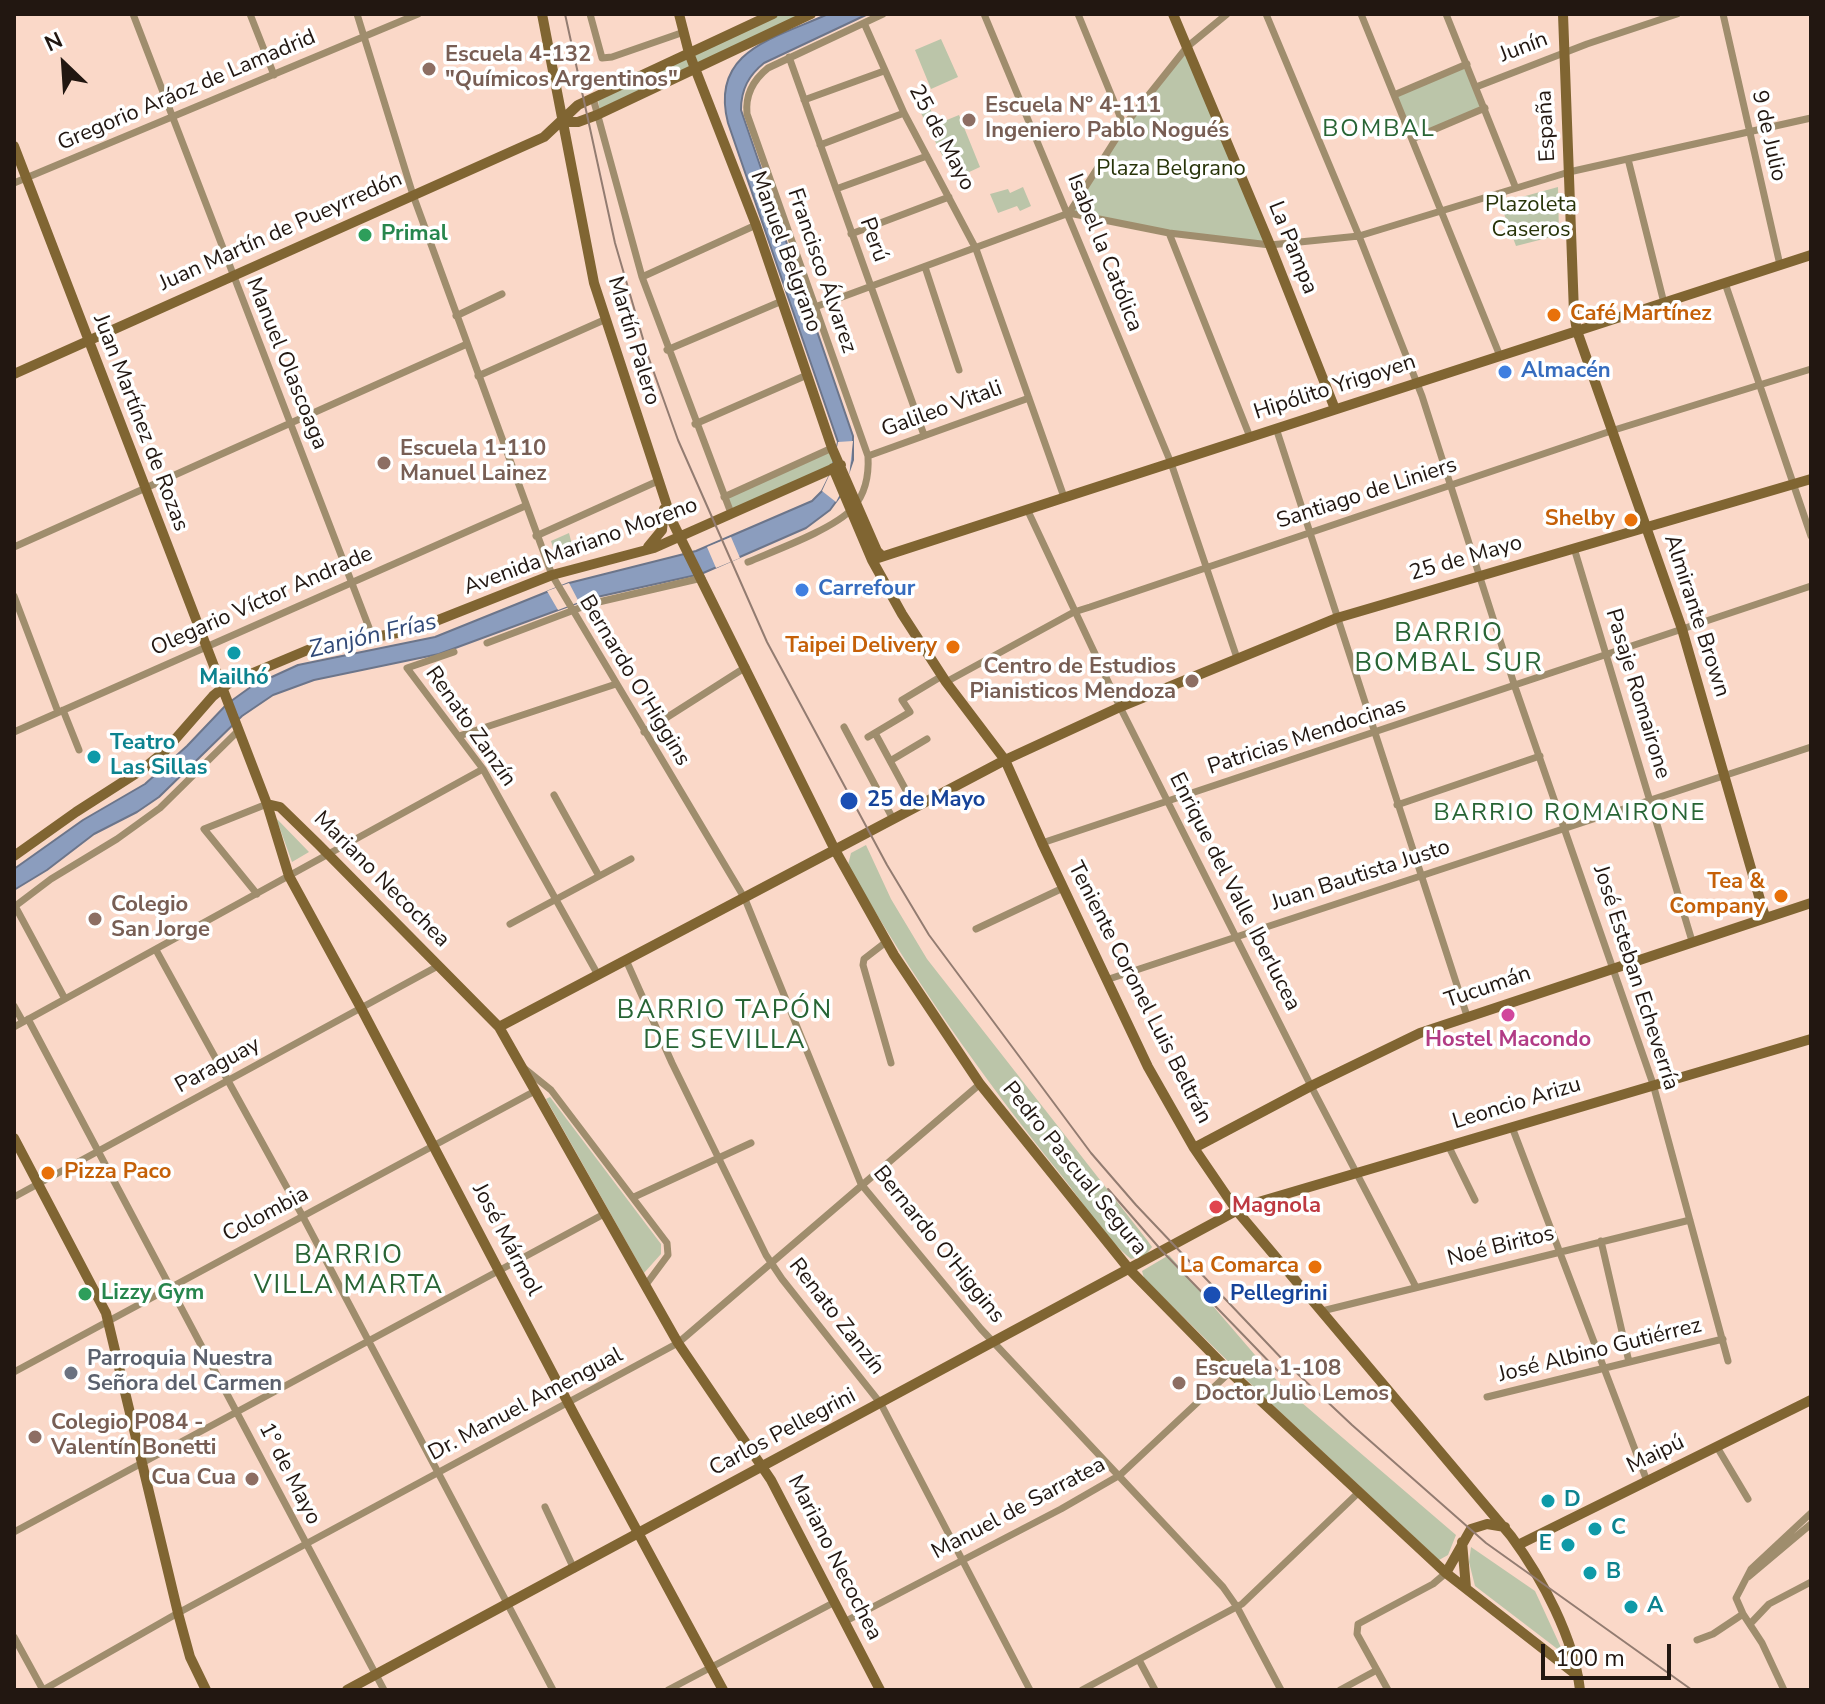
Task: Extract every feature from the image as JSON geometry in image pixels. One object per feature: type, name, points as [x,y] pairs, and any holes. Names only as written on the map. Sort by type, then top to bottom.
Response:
[{"type":"street","name":"Manuel Olascoaga","points":[[133,14],[373,638]]},
{"type":"street","points":[[250,14],[274,75]]},
{"type":"street","name":"Bernardo O'Higgins","points":[[357,14],[413,195],[557,587],[745,899],[861,1184],[994,1342],[1223,1587],[1281,1690]]},
{"type":"street","name":"Gregorio Aráoz de Lamadrid","points":[[14,183],[418,14]]},
{"type":"street","name":"Martín Palero","points":[[542,14],[591,270],[604,320],[664,499],[679,537],[696,567]]},
{"type":"street","points":[[590,14],[602,58],[684,32]]},
{"type":"street","name":"Manuel Belgrano","points":[[679,14],[689,53],[756,225],[837,466],[854,506]]},
{"type":"street","name":"Juan Martín de Pueyrredón","points":[[14,374],[544,137],[574,107],[773,14]]},
{"type":"street","name":"Juan Martín de Pueyrredón","points":[[562,122],[578,122],[597,115],[811,14]]},
{"type":"street","points":[[789,57],[883,14]]},
{"type":"street","name":"Isabel la Católica","points":[[984,14],[1171,463],[1237,658]]},
{"type":"street","points":[[1078,14],[1124,126]]},
{"type":"street","name":"La Pampa","points":[[1173,14],[1335,409]]},
{"type":"street","points":[[1069,213],[1124,126],[1187,47],[1227,14]]},
{"type":"street","name":"José Esteban Echeverría","points":[[1266,14],[1417,383],[1515,687],[1653,1084],[1728,1361]]},
{"type":"street","points":[[1361,14],[1500,356]]},
{"type":"street","points":[[1446,14],[1515,186]]},
{"type":"street","name":"España","points":[[1563,14],[1577,331]]},
{"type":"street","name":"Junín","points":[[1476,87],[1660,17],[1677,14]]},
{"type":"street","name":"9 de Julio","points":[[1723,14],[1780,265]]},
{"type":"street","name":"25 de Mayo","points":[[864,23],[904,113],[976,249],[1064,497]]},
{"type":"street","name":"Francisco Álvarez","points":[[789,57],[762,73],[751,87],[747,114],[868,456]]},
{"type":"street","name":"Perú","points":[[789,57],[924,435]]},
{"type":"street","points":[[1394,95],[1467,64]]},
{"type":"street","points":[[804,100],[884,71]]},
{"type":"street","name":"Martín Palero","points":[[593,98],[642,277],[731,513]]},
{"type":"street","points":[[1412,139],[1485,108]]},
{"type":"street","points":[[820,145],[904,113]]},
{"type":"street","points":[[815,307],[1069,213],[1169,233],[1270,245],[1359,236],[1515,186],[1811,118]]},
{"type":"street","name":"Juan Martínez de Rozas","points":[[14,146],[232,718]]},
{"type":"street","points":[[836,189],[927,156]]},
{"type":"street","points":[[1628,159],[1664,303]]},
{"type":"street","points":[[851,234],[949,197]]},
{"type":"street","points":[[642,277],[756,225]]},
{"type":"street","points":[[1169,233],[1250,437]]},
{"type":"street","name":"Hipólito Yrigoyen","points":[[876,558],[1811,255]]},
{"type":"street","points":[[925,267],[959,370]]},
{"type":"street","points":[[1725,283],[1811,536]]},
{"type":"street","points":[[456,316],[502,294]]},
{"type":"street","points":[[667,350],[782,301]]},
{"type":"street","points":[[478,376],[604,320]]},
{"type":"street","name":"Almirante Brown","points":[[1577,331],[1682,629],[1765,917]]},
{"type":"street","points":[[14,547],[467,344]]},
{"type":"street","name":"Santiago de Liniers","points":[[890,761],[871,735],[910,712],[902,700],[1074,612],[1611,431],[1811,369]]},
{"type":"street","points":[[695,424],[807,375]]},
{"type":"street","name":"Galileo Vitali","points":[[868,456],[1029,398]]},
{"type":"street","points":[[1276,428],[1467,1016]]},
{"type":"street","points":[[724,497],[832,448]]},
{"type":"street","points":[[748,562],[824,527],[854,506],[867,480],[868,456]]},
{"type":"street","name":"Manuel Belgrano","points":[[837,466],[839,481],[878,553],[876,558]]},
{"type":"street","name":"Avenida Mariano Moreno","points":[[14,856],[143,769],[178,737],[222,688],[310,649],[427,625],[552,575],[644,550],[837,466]]},
{"type":"street","name":"25 de Mayo","points":[[499,1027],[1005,760],[1237,658],[1337,618],[1811,479]]},
{"type":"street","points":[[536,536],[658,481]]},
{"type":"street","points":[[644,550],[662,530],[664,499]]},
{"type":"street","name":"Olegario Víctor Andrade","points":[[14,732],[525,506]]},
{"type":"street","name":"Enrique del Valle Iberlucea","points":[[1027,509],[1120,707],[1416,1287]]},
{"type":"street","name":"Pasaje Romairone","points":[[1574,548],[1692,941]]},
{"type":"street","name":"Teniente Coronel Luis Beltrán","points":[[876,558],[902,614],[944,679],[1005,760],[1148,1067],[1194,1148],[1237,1211],[1518,1545],[1560,1623],[1580,1690]]},
{"type":"street","points":[[487,643],[569,608],[696,567]]},
{"type":"street","name":"Pedro Pascual Segura","points":[[696,567],[835,850],[886,942],[980,1084],[1129,1269],[1230,1372],[1357,1494],[1446,1573],[1578,1676]]},
{"type":"street","name":"Patricias Mendocinas","points":[[1042,843],[1811,586]]},
{"type":"street","points":[[14,596],[79,750]]},
{"type":"street","name":"Renato Zanzín","points":[[454,652],[407,668],[483,769],[598,975]]},
{"type":"street","points":[[644,732],[746,667]]},
{"type":"street","points":[[459,736],[616,684]]},
{"type":"street","points":[[65,999],[14,906],[160,808],[232,718],[267,804],[204,829],[257,894]]},
{"type":"street","points":[[844,727],[893,819]]},
{"type":"street","points":[[915,807],[890,761],[927,739]]},
{"type":"street","name":"Juan Bautista Justo","points":[[1106,980],[1811,747]]},
{"type":"street","points":[[1397,805],[1540,756]]},
{"type":"street","points":[[14,1027],[483,769]]},
{"type":"street","points":[[554,795],[599,876]]},
{"type":"street","name":"Mariano Necochea","points":[[267,804],[280,807],[499,1027],[678,1343],[762,1467],[880,1690]]},
{"type":"street","name":"José Mármol","points":[[267,804],[289,876],[723,1690]]},
{"type":"street","points":[[510,924],[631,859]]},
{"type":"street","points":[[976,929],[1063,888]]},
{"type":"street","name":"Tucumán","points":[[1194,1148],[1391,1046],[1467,1016],[1811,903]]},
{"type":"street","points":[[886,942],[864,959],[863,965],[891,1063]]},
{"type":"street","points":[[156,950],[302,1215],[553,1690]]},
{"type":"street","name":"Renato Zanzín","points":[[626,960],[770,1262],[881,1404],[1030,1690]]},
{"type":"street","name":"Paraguay","points":[[14,1197],[438,966]]},
{"type":"street","name":"1° de Mayo","points":[[14,1006],[25,1020],[98,1152],[384,1690]]},
{"type":"street","name":"Leoncio Arizu","points":[[1237,1211],[1259,1201],[1811,1039]]},
{"type":"street","name":"Mariano Necochea","points":[[522,1067],[551,1090],[667,1243],[670,1249],[645,1286]]},
{"type":"street","name":"Dr. Manuel Amengual","points":[[43,1690],[178,1613],[678,1343],[980,1084]]},
{"type":"street","name":"Colombia","points":[[14,1372],[535,1091]]},
{"type":"street","points":[[1512,1127],[1647,1481]]},
{"type":"street","points":[[14,1138],[103,1306],[178,1613],[190,1657],[206,1690]]},
{"type":"street","points":[[634,1197],[751,1143]]},
{"type":"street","points":[[1448,1145],[1475,1200]]},
{"type":"street","name":"Carlos Pellegrini","points":[[347,1690],[1237,1211]]},
{"type":"street","points":[[14,1532],[604,1214]]},
{"type":"street","name":"Noé Biritos","points":[[1322,1311],[1690,1220]]},
{"type":"street","points":[[1601,1241],[1629,1362]]},
{"type":"street","name":"José Albino Gutiérrez","points":[[1487,1397],[1723,1339]]},
{"type":"street","name":"Manuel de Sarratea","points":[[844,1622],[1120,1475],[1230,1372]]},
{"type":"street","name":"Maipú","points":[[1518,1545],[1811,1400]]},
{"type":"street","points":[[1717,1447],[1748,1499]]},
{"type":"street","points":[[1082,1690],[1237,1607],[1357,1494]]},
{"type":"street","points":[[545,1507],[574,1569]]},
{"type":"street","points":[[1784,1690],[1736,1598],[1751,1569],[1811,1513]]},
{"type":"street","points":[[1746,1578],[1757,1572],[1811,1524]]},
{"type":"street","points":[[1388,1690],[1357,1628],[1360,1621],[1433,1584],[1446,1573],[1471,1529],[1479,1526],[1505,1527]]},
{"type":"street","points":[[1463,1540],[1466,1588]]},
{"type":"street","points":[[1750,1624],[1769,1604],[1811,1582]]},
{"type":"street","points":[[668,1690],[833,1603]]},
{"type":"street","points":[[1697,1640],[1713,1634],[1743,1614]]},
{"type":"street","points":[[14,1637],[43,1690]]},
{"type":"street","points":[[1139,1660],[1155,1690]]},
{"type":"street","points":[[1340,1690],[1377,1670]]},
{"type":"green space","points":[[778,14],[805,14],[600,112],[598,100]]},
{"type":"green space","points":[[941,39],[958,77],[931,89],[915,50]]},
{"type":"green space","name":"Plaza Belgrano","points":[[1186,51],[1267,243],[1172,232],[1072,212],[1126,128]]},
{"type":"green space","points":[[1467,64],[1485,108],[1412,139],[1394,95]]},
{"type":"green space","points":[[919,97],[924,108],[929,106],[937,124],[959,115],[980,167],[954,179],[914,99]]},
{"type":"green space","points":[[1023,187],[1031,206],[1020,211],[1017,206],[998,213],[990,194],[1008,189],[1010,193]]},
{"type":"green space","name":"Plazoleta Caseros","points":[[1558,187],[1559,235],[1516,246],[1500,203]]},
{"type":"green space","points":[[832,448],[841,465],[731,513],[724,497]]},
{"type":"green space","points":[[569,533],[574,552],[556,557],[551,541]]},
{"type":"green space","points":[[276,818],[309,852],[292,862]]},
{"type":"green space","points":[[866,845],[891,899],[927,959],[1147,1240],[1152,1247],[1146,1255],[1131,1259],[1094,1219],[948,1024],[896,946],[848,865],[851,853]]},
{"type":"green space","points":[[550,1097],[661,1244],[661,1254],[644,1273],[546,1099]]},
{"type":"green space","points":[[1169,1255],[1280,1384],[1456,1535],[1448,1555],[1439,1560],[1261,1394],[1144,1278],[1142,1271]]},
{"type":"green space","points":[[1471,1547],[1535,1591],[1564,1654],[1475,1586],[1469,1562]]},
{"type":"water","points":[[828,14],[868,14],[764,63],[747,83],[741,110],[853,436],[853,460],[841,495],[830,510],[806,528],[701,574],[588,599],[439,654],[314,680],[273,695],[242,716],[159,797],[94,834],[47,870],[14,890],[14,869],[83,820],[145,784],[227,704],[252,686],[298,665],[435,637],[569,583],[696,551],[812,501],[822,491],[831,473],[838,442],[728,123],[725,98],[728,79],[751,50]]},
{"type":"pier","points":[[853,441],[849,477],[836,502],[822,491],[833,467],[838,442]]},
{"type":"pier","points":[[731,537],[740,558],[716,568],[707,547]]},
{"type":"pier","points":[[569,583],[579,602],[558,610],[547,591]]},
{"type":"tram line","points":[[565,14],[615,243],[648,356],[678,440],[767,642],[887,865],[929,935],[1091,1153],[1284,1361],[1486,1543],[1692,1690]]},
{"type":"tram line","points":[[1108,1189],[1162,1251],[1280,1373]]},
{"type":"place","name":"Escuela 4-132 \"Químicos Argentinos\"","points":[[429,69]]},
{"type":"place","name":"Escuela Nº 4-111 Ingeniero Pablo Nogués","points":[[969,120]]},
{"type":"place","name":"Primal","points":[[365,235]]},
{"type":"place","name":"Café Martínez","points":[[1554,315]]},
{"type":"place","name":"Almacén","points":[[1505,372]]},
{"type":"place","name":"Escuela 1-110 Manuel Lainez","points":[[384,463]]},
{"type":"place","name":"Shelby","points":[[1631,520]]},
{"type":"place","name":"Carrefour","points":[[802,590]]},
{"type":"place","name":"Taipei Delivery","points":[[953,647]]},
{"type":"place","name":"Mailhó","points":[[234,653]]},
{"type":"place","name":"Centro de Estudios Pianisticos Mendoza","points":[[1192,681]]},
{"type":"place","name":"Teatro Las Sillas","points":[[94,757]]},
{"type":"place","name":"25 de Mayo","points":[[849,801]]},
{"type":"place","name":"Tea & Company","points":[[1781,896]]},
{"type":"place","name":"Colegio San Jorge","points":[[95,919]]},
{"type":"place","name":"Hostel Macondo","points":[[1508,1015]]},
{"type":"place","name":"Pizza Paco","points":[[48,1173]]},
{"type":"place","name":"Magnola","points":[[1216,1207]]},
{"type":"place","name":"La Comarca","points":[[1315,1267]]},
{"type":"place","name":"Lizzy Gym","points":[[85,1294]]},
{"type":"place","name":"Pellegrini","points":[[1212,1295]]},
{"type":"place","name":"Parroquia Nuestra Señora del Carmen","points":[[71,1373]]},
{"type":"place","name":"Escuela 1-108 Doctor Julio Lemos","points":[[1179,1383]]},
{"type":"place","name":"Colegio P084 - Valentín Bonetti","points":[[35,1437]]},
{"type":"place","name":"Cua Cua","points":[[252,1479]]},
{"type":"place","name":"D","points":[[1548,1501]]},
{"type":"place","name":"C","points":[[1595,1529]]},
{"type":"place","name":"E","points":[[1568,1545]]},
{"type":"place","name":"B","points":[[1590,1573]]},
{"type":"place","name":"A","points":[[1631,1607]]},
{"type":"district","name":"BOMBAL","points":[[1379,130]]},
{"type":"district","name":"BARRIO BOMBAL SUR","points":[[1449,650]]},
{"type":"district","name":"BARRIO ROMAIRONE","points":[[1570,814]]},
{"type":"district","name":"BARRIO TAPÓN DE SEVILLA","points":[[725,1027]]},
{"type":"district","name":"BARRIO VILLA MARTA","points":[[349,1272]]},
{"type":"water label","name":"Zanjón Frías","points":[[373,637]]}]
